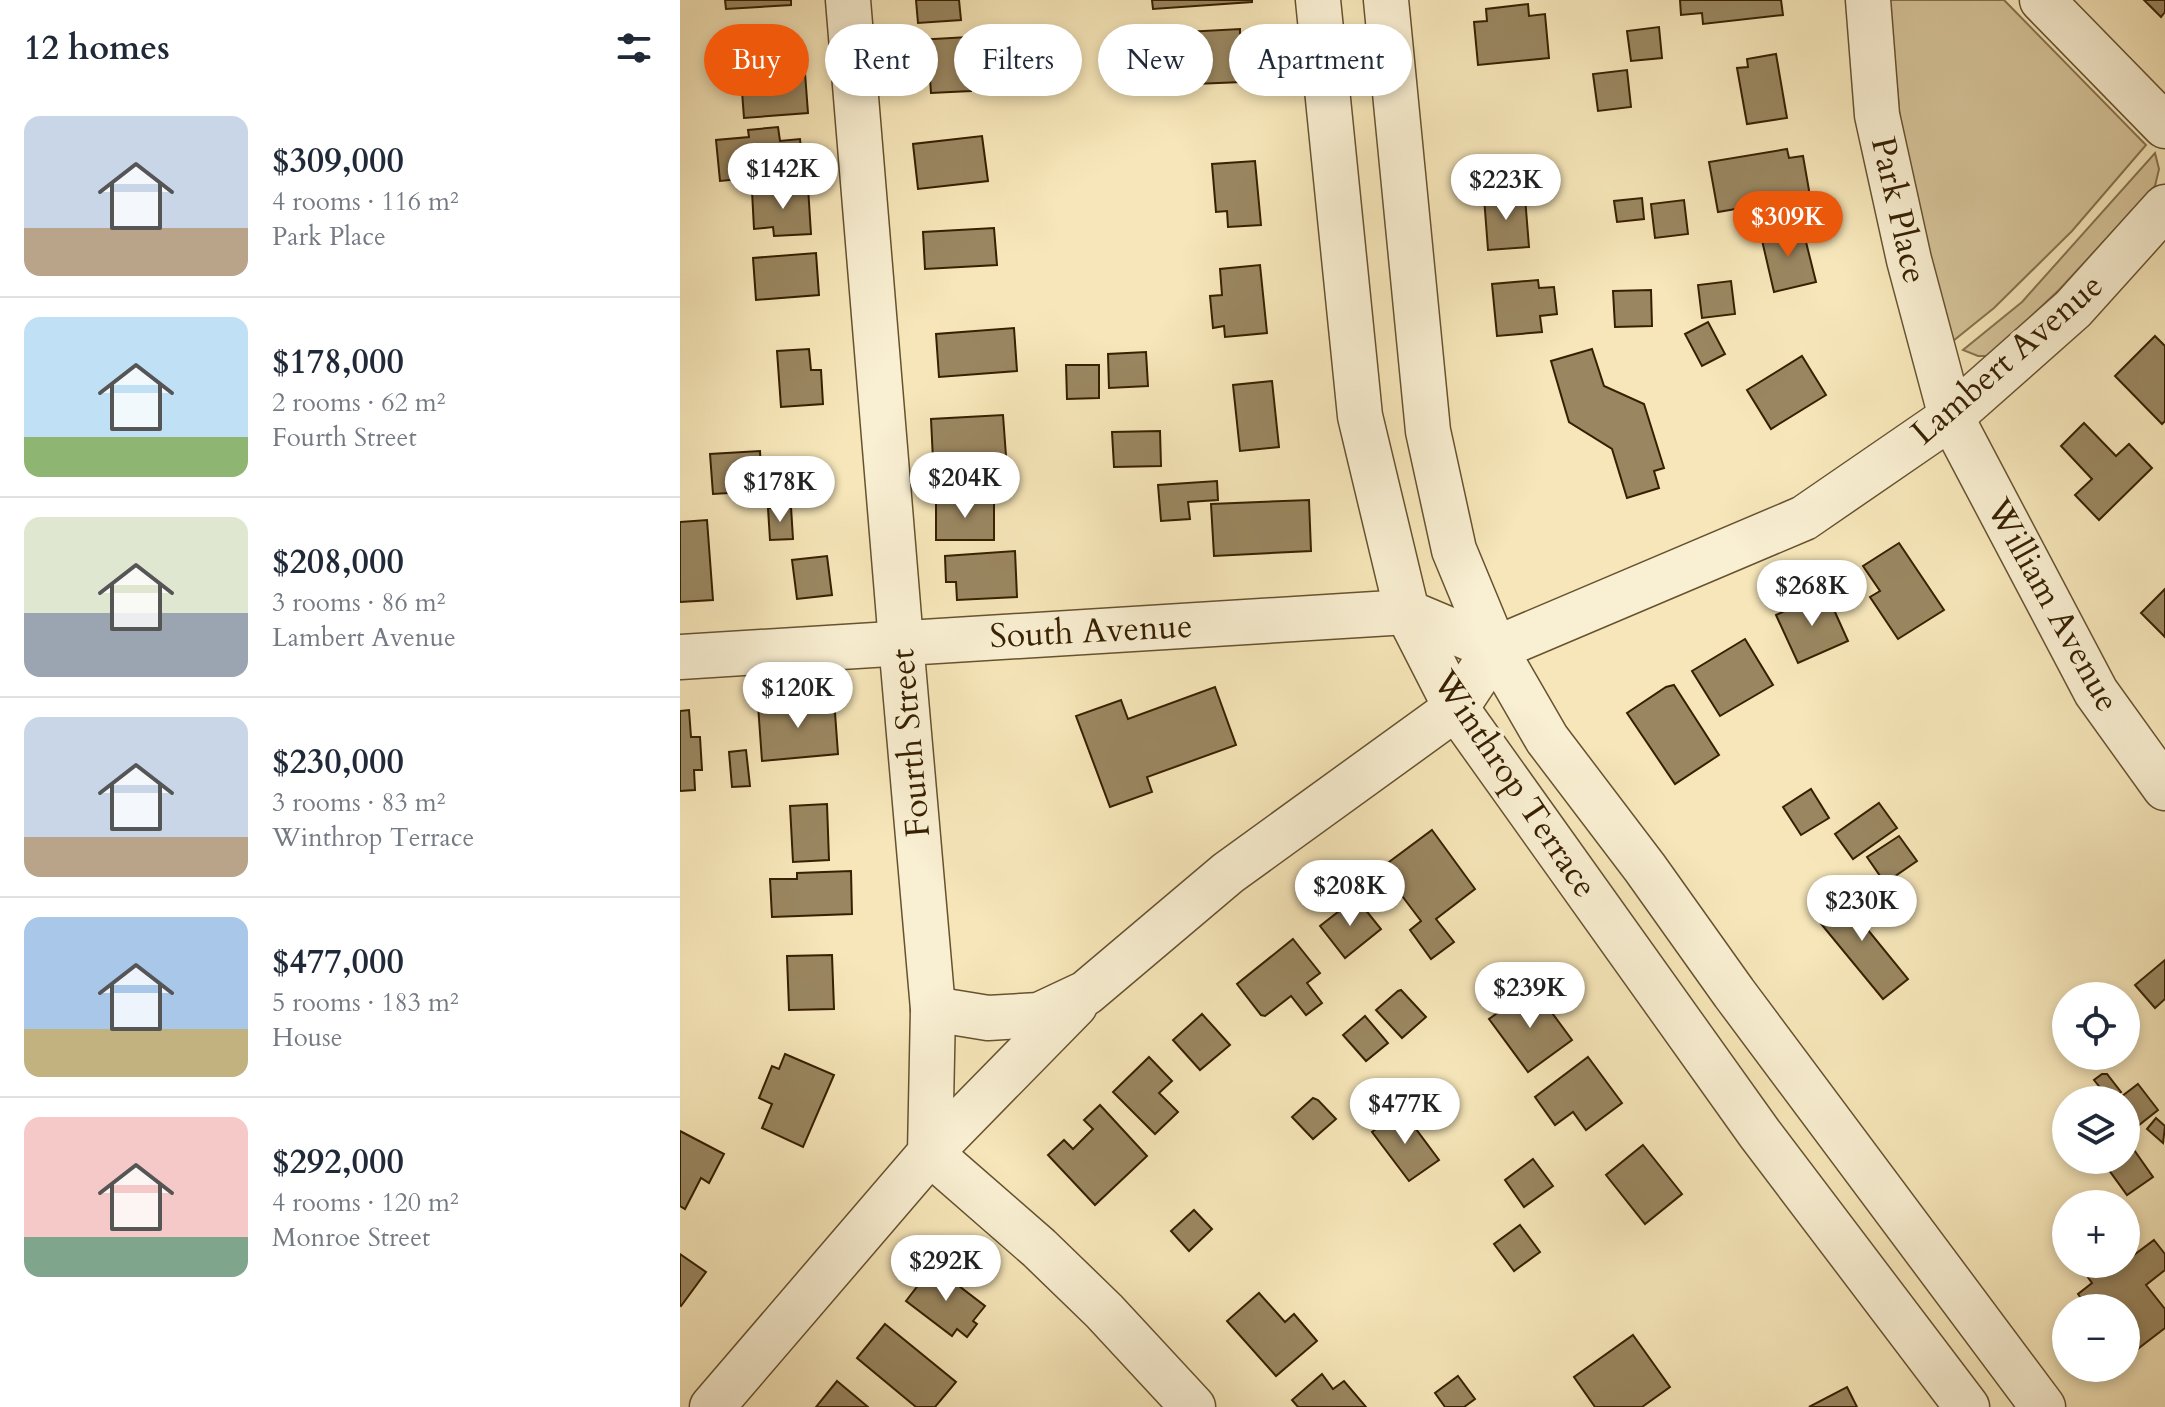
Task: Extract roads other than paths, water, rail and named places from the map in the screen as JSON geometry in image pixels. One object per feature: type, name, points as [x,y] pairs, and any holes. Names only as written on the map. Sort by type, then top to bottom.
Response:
[{"type":"street","name":"Fourth Street","points":[[848,0],[933,1009],[930,1153]]},
{"type":"street","name":"Winthrop Terrace","points":[[1318,0],[1320,24]]},
{"type":"street","name":"Winthrop Terrace","points":[[1386,0],[1389,24]]},
{"type":"street","name":"Park Place","points":[[1868,0],[1877,115],[1909,260],[1951,417]]},
{"type":"street","points":[[2042,0],[2165,126]]},
{"type":"street","name":"Winthrop Terrace","points":[[1327,96],[1360,416],[1407,612],[1456,708],[1760,1134],[1967,1407]]},
{"type":"street","name":"Winthrop Terrace","points":[[1397,96],[1428,431],[1454,550],[1495,649],[1547,739],[2043,1407]]},
{"type":"street","name":"Lambert Avenue","points":[[1495,649],[1804,518],[1951,417],[2073,309],[2165,207]]},
{"type":"street","name":"William Avenue","points":[[1951,417],[2096,692],[2165,788]]},
{"type":"street","name":"South Avenue","points":[[680,657],[1407,612],[1495,649]]},
{"type":"street","points":[[712,1407],[930,1153],[1086,993],[1228,873],[1456,708],[1495,649]]},
{"type":"street","points":[[1663,999],[1711,960]]},
{"type":"street","points":[[933,1009],[988,1018],[1039,1015],[1086,993]]},
{"type":"street","points":[[930,1153],[1039,1248],[1104,1311],[1193,1407]]},
{"type":"street","points":[[1854,1258],[1904,1220]]}]
